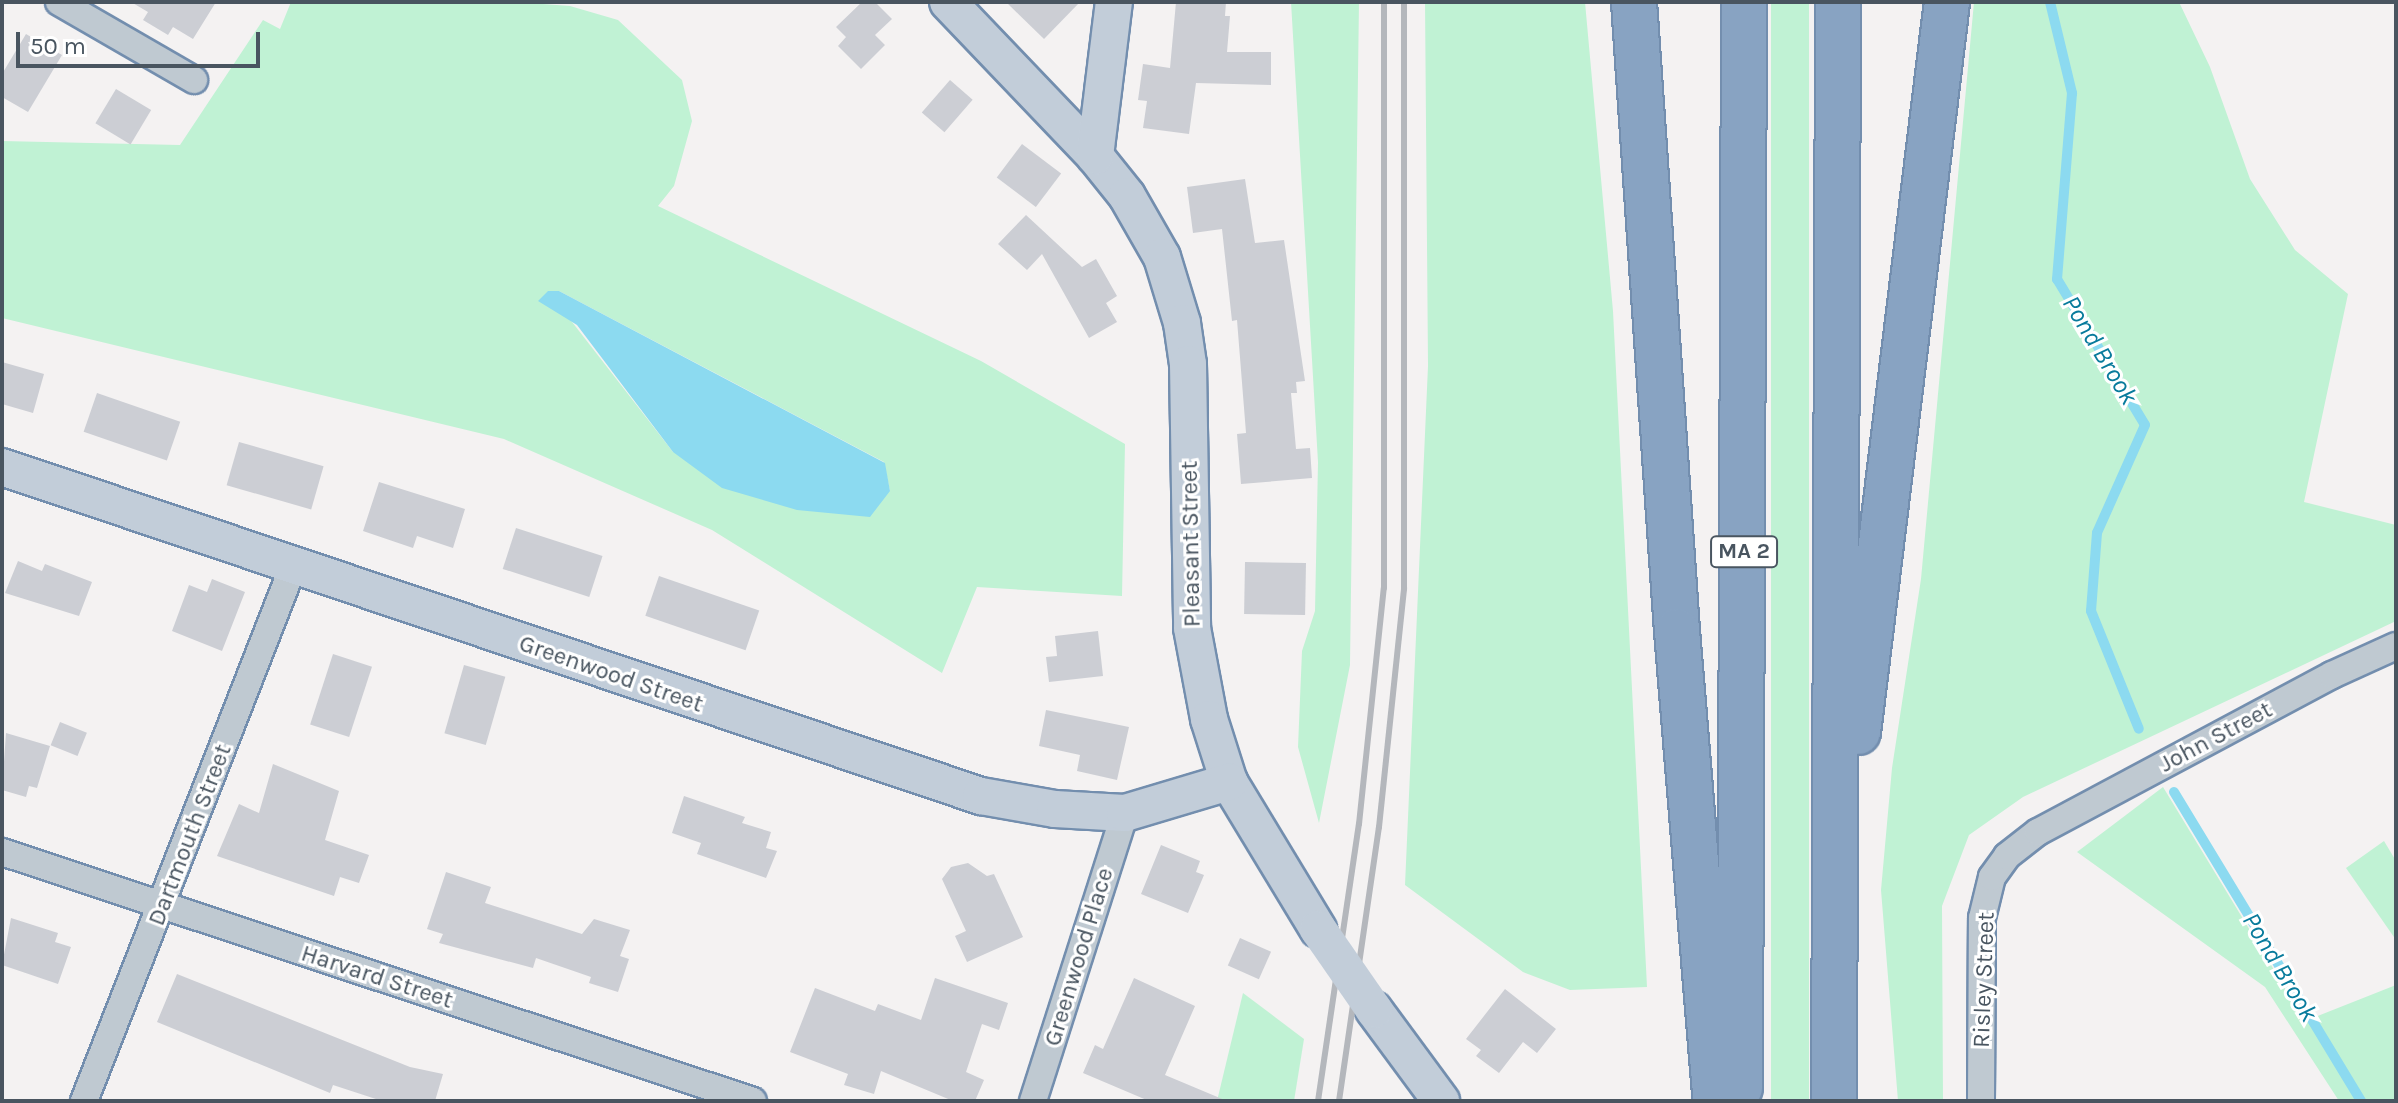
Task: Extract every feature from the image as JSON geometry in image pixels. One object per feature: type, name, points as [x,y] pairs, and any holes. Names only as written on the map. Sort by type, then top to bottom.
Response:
[{"type":"highway","points":[[1634,2],[1676,616],[1716,1101]]},
{"type":"highway","name":"MA 2","points":[[1740,1101],[1744,2]]},
{"type":"highway","points":[[1834,1101],[1838,2]]},
{"type":"highway","points":[[1835,909],[1947,2]]},
{"type":"street","points":[[59,2],[194,80]]},
{"type":"street","name":"Pleasant Street","points":[[948,2],[1095,156],[1155,242],[1182,323],[1188,364],[1192,628],[1209,719],[1229,782],[1318,929],[1441,1101]]},
{"type":"street","points":[[1095,156],[1114,2]]},
{"type":"street","name":"Greenwood Street","points":[[2,467],[940,785],[1055,809],[1125,813],[1229,782]]},
{"type":"street","name":"Dartmouth Street","points":[[84,1101],[163,906],[293,567]]},
{"type":"street","name":"John Street","points":[[2038,832],[2332,675],[2396,646]]},
{"type":"street","name":"Greenwood Place","points":[[1033,1101],[1125,813]]},
{"type":"street","name":"Risley Street","points":[[1981,1101],[1982,918],[1988,890],[2007,856],[2038,832]]},
{"type":"street","name":"Harvard Street","points":[[2,852],[753,1101]]},
{"type":"green space","points":[[291,2],[516,2],[570,6],[618,20],[682,80],[692,121],[674,186],[658,206],[981,361],[1125,444],[1122,596],[977,587],[942,673],[712,530],[504,439],[2,318],[2,141],[180,145],[263,20],[280,29]],"holes":[[[548,291],[559,291],[884,462],[890,491],[673,452]]]},
{"type":"green space","points":[[1291,2],[1359,2],[1350,665],[1319,823],[1298,747],[1302,651],[1315,611],[1318,462]]},
{"type":"green space","points":[[1425,2],[1585,2],[1613,311],[1647,987],[1570,990],[1523,972],[1405,885],[1428,366]]},
{"type":"green space","points":[[1771,2],[1809,2],[1809,1101],[1771,1101]]},
{"type":"green space","points":[[1974,2],[2179,2],[2210,67],[2250,179],[2295,250],[2348,294],[2304,502],[2396,525],[2396,621],[2023,797],[1969,835],[1942,906],[1943,1101],[1898,1101],[1881,890],[1892,768],[1921,579]]},
{"type":"green space","points":[[2163,787],[2305,1021],[2396,985],[2396,1101],[2339,1101],[2265,987],[2077,852]]},
{"type":"green space","points":[[2384,841],[2396,861],[2396,940],[2346,868]]},
{"type":"green space","points":[[1243,993],[1304,1039],[1294,1101],[1217,1101]]},
{"type":"water","points":[[548,291],[559,291],[885,463],[890,491],[870,517],[797,510],[722,488],[673,452],[577,325],[538,301]]},
{"type":"building","points":[[131,2],[216,2],[193,39],[173,27],[168,35],[143,20],[148,12]]},
{"type":"building","points":[[862,2],[875,2],[892,19],[875,35],[885,45],[861,69],[838,46],[846,37],[836,27]]},
{"type":"building","points":[[1006,2],[1080,2],[1044,39]]},
{"type":"building","points":[[1176,2],[1226,2],[1225,16],[1230,16],[1227,52],[1271,52],[1271,85],[1196,83],[1189,134],[1143,128],[1147,101],[1138,100],[1143,64],[1170,68]]},
{"type":"building","points":[[26,34],[62,55],[28,112],[2,97],[2,74]]},
{"type":"building","points":[[950,80],[973,100],[944,132],[922,112]]},
{"type":"building","points":[[116,89],[151,110],[131,144],[95,123]]},
{"type":"building","points":[[1022,144],[1061,173],[1036,207],[997,178]]},
{"type":"building","points":[[1245,179],[1255,243],[1284,240],[1305,381],[1296,382],[1297,393],[1291,393],[1296,449],[1310,448],[1312,478],[1241,484],[1237,434],[1246,433],[1237,320],[1232,321],[1222,229],[1193,233],[1187,187]]},
{"type":"building","points":[[1026,215],[1082,267],[1096,259],[1117,296],[1106,303],[1117,322],[1089,338],[1042,254],[1027,270],[998,244]]},
{"type":"building","points":[[2,362],[44,374],[33,413],[2,404]]},
{"type":"building","points":[[97,393],[180,422],[167,460],[84,432]]},
{"type":"building","points":[[239,442],[324,466],[311,510],[227,485]]},
{"type":"building","points":[[379,482],[465,509],[453,548],[417,536],[413,548],[363,531]]},
{"type":"building","points":[[516,528],[603,556],[589,597],[503,569]]},
{"type":"building","points":[[18,561],[42,571],[45,564],[92,582],[79,616],[5,593]]},
{"type":"building","points":[[1245,562],[1306,563],[1305,615],[1244,614]]},
{"type":"building","points":[[659,576],[759,611],[746,650],[645,616]]},
{"type":"building","points":[[212,579],[245,592],[222,651],[172,631],[189,585],[207,592]]},
{"type":"building","points":[[1098,631],[1103,676],[1049,682],[1046,657],[1057,656],[1055,636]]},
{"type":"building","points":[[333,654],[372,667],[349,737],[310,724]]},
{"type":"building","points":[[464,665],[505,677],[486,745],[444,733]]},
{"type":"building","points":[[1046,710],[1129,727],[1117,780],[1077,771],[1080,755],[1039,746]]},
{"type":"building","points":[[60,722],[87,733],[78,756],[51,745]]},
{"type":"building","points":[[6,733],[50,746],[37,788],[29,786],[26,797],[2,790]]},
{"type":"building","points":[[273,764],[339,791],[325,840],[369,855],[359,883],[340,877],[334,896],[217,856],[239,804],[259,813]]},
{"type":"building","points":[[684,796],[745,817],[742,823],[771,832],[766,848],[777,851],[766,878],[697,854],[701,843],[672,833]]},
{"type":"building","points":[[1161,845],[1200,861],[1196,872],[1204,875],[1188,913],[1141,894]]},
{"type":"building","points":[[968,863],[987,876],[994,874],[1023,937],[967,962],[955,936],[966,931],[942,879],[951,867]]},
{"type":"building","points":[[446,872],[491,887],[485,903],[582,934],[594,919],[630,930],[620,956],[629,959],[618,992],[589,983],[591,977],[536,958],[533,968],[439,943],[443,934],[427,929]]},
{"type":"building","points":[[11,918],[58,933],[55,942],[71,947],[58,984],[2,965]]},
{"type":"building","points":[[1240,938],[1271,952],[1259,979],[1228,965]]},
{"type":"building","points":[[177,974],[410,1067],[443,1074],[435,1101],[382,1101],[333,1085],[330,1093],[157,1022]]},
{"type":"building","points":[[935,978],[1008,1003],[999,1030],[982,1024],[966,1072],[984,1080],[975,1101],[953,1101],[881,1071],[874,1094],[844,1085],[848,1074],[790,1052],[815,988],[875,1011],[878,1004],[921,1020]]},
{"type":"building","points":[[1134,978],[1195,1006],[1165,1075],[1227,1101],[1149,1101],[1083,1073],[1095,1045],[1103,1049]]},
{"type":"building","points":[[1505,989],[1556,1029],[1537,1053],[1523,1042],[1499,1073],[1476,1056],[1481,1050],[1466,1039]]},
{"type":"waterway","name":"Pond Brook","points":[[2050,2],[2072,93],[2057,279],[2145,425],[2097,533],[2091,611],[2139,729]]},
{"type":"waterway","name":"Pond Brook","points":[[2174,792],[2361,1101]]},
{"type":"railway","points":[[1318,1101],[1359,824],[1384,588],[1384,2]]},
{"type":"railway","points":[[1339,1101],[1379,827],[1404,589],[1404,2]]}]
